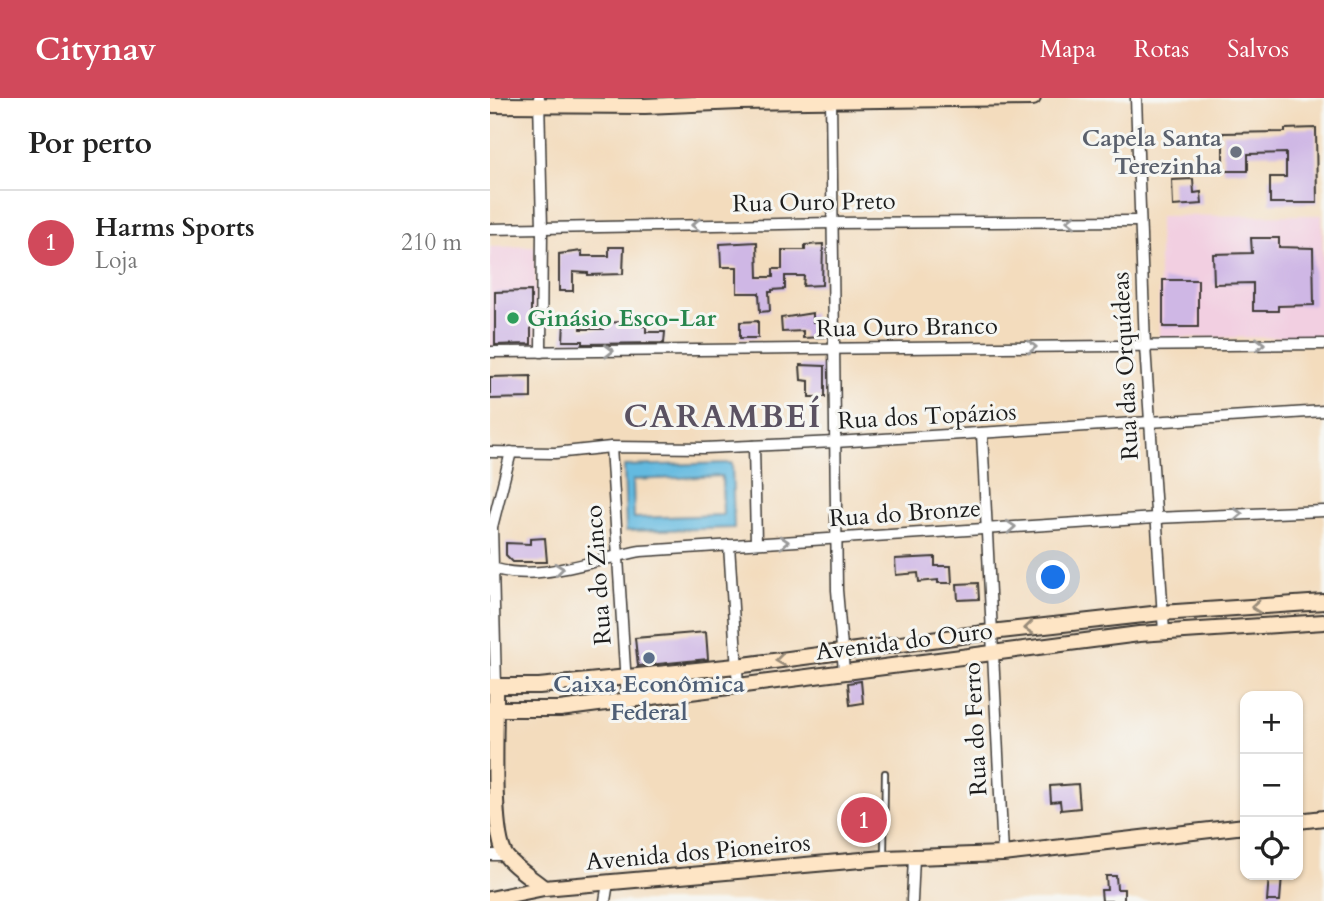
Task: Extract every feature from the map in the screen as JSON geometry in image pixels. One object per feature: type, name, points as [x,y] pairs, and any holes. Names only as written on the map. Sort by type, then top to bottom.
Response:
[{"type":"street","points":[[490,105],[539,101],[1033,98]]},
{"type":"street","name":"Rua das Orquídeas","points":[[1136,98],[1149,423],[1164,632]]},
{"type":"street","points":[[831,99],[837,590],[844,671]]},
{"type":"street","points":[[539,101],[541,352]]},
{"type":"street","name":"Rua Ouro Preto","points":[[490,229],[1139,221]]},
{"type":"street","name":"Rua Ouro Branco","points":[[490,352],[1324,344]]},
{"type":"street","name":"Rua dos Topázios","points":[[490,452],[555,453],[611,447],[754,446],[1324,411]]},
{"type":"street","name":"Rua do Ferro","points":[[982,433],[1003,854]]},
{"type":"street","points":[[754,446],[756,544]]},
{"type":"street","name":"Rua do Zinco","points":[[611,447],[627,700]]},
{"type":"street","points":[[511,452],[491,528],[497,855],[544,888]]},
{"type":"street","name":"Rua do Bronze","points":[[491,568],[508,573],[564,569],[641,551],[1155,518],[1324,511]]},
{"type":"street","points":[[729,545],[738,686]]},
{"type":"street","name":"Avenida do Ouro","points":[[493,686],[539,686],[736,666],[991,632],[1161,613],[1324,603]]},
{"type":"street","name":"Avenida do Ouro","points":[[494,709],[560,709],[1164,632],[1324,622]]},
{"type":"street","points":[[1303,820],[1324,818]]},
{"type":"street","name":"Avenida dos Pioneiros","points":[[490,899],[544,888],[884,858],[1003,854],[1240,827]]},
{"type":"street","points":[[912,901],[914,857]]},
{"type":"street","points":[[605,901],[608,883]]},
{"type":"lane","points":[[884,858],[885,773]]},
{"type":"shaded area","points":[[1322,215],[1324,337],[1159,338],[1159,216]]},
{"type":"shaded area","points":[[535,246],[536,347],[490,348],[490,247]]},
{"type":"water","points":[[732,463],[734,528],[626,531],[624,466]],"holes":[[[722,476],[723,515],[634,518],[633,480]]]},
{"type":"building","points":[[1316,128],[1317,203],[1270,203],[1270,177],[1286,177],[1286,153],[1248,154],[1248,171],[1223,171],[1223,133],[1285,132],[1285,129]]},
{"type":"building","points":[[1193,179],[1194,193],[1201,192],[1202,204],[1173,206],[1172,180]]},
{"type":"building","points":[[1251,238],[1279,238],[1279,247],[1313,248],[1314,305],[1278,306],[1278,311],[1253,311],[1253,283],[1214,284],[1213,254],[1252,253]]},
{"type":"building","points":[[757,242],[758,277],[773,277],[773,269],[782,269],[782,250],[805,250],[805,245],[823,244],[822,285],[803,286],[804,276],[785,276],[785,289],[769,292],[770,311],[760,312],[759,293],[737,293],[737,267],[721,267],[720,244]]},
{"type":"building","points":[[609,247],[624,247],[623,274],[588,275],[573,272],[573,291],[559,291],[559,254],[582,251],[582,256],[609,256]]},
{"type":"building","points":[[1163,280],[1198,280],[1198,327],[1163,327]]},
{"type":"building","name":"Ginásio Esco-Lar","points":[[531,291],[531,344],[495,345],[495,292]]},
{"type":"building","points":[[813,313],[813,322],[823,322],[824,337],[803,338],[803,331],[782,332],[781,318]]},
{"type":"building","points":[[758,321],[758,338],[740,338],[740,322]]},
{"type":"building","points":[[564,322],[581,322],[581,329],[604,329],[604,323],[622,322],[622,326],[646,326],[646,332],[665,332],[664,343],[583,344],[583,341],[563,341]]},
{"type":"building","points":[[800,365],[825,366],[825,397],[809,397],[809,381],[801,380]]},
{"type":"building","points":[[531,376],[531,398],[490,399],[490,377]]},
{"type":"building","points":[[545,538],[547,562],[513,562],[506,555],[506,543],[530,544],[530,539]]},
{"type":"building","points":[[935,557],[935,566],[951,566],[952,583],[938,583],[938,580],[919,582],[918,573],[896,575],[895,559]]},
{"type":"building","points":[[978,583],[979,599],[958,600],[957,584]]},
{"type":"building","points":[[706,632],[708,659],[638,666],[635,638]]},
{"type":"building","points":[[861,681],[863,703],[850,705],[848,683]]},
{"type":"building","points":[[1078,784],[1080,808],[1061,810],[1060,801],[1051,802],[1050,786]]},
{"type":"building","points":[[872,807],[873,832],[857,834],[855,808]]},
{"type":"building","points":[[1106,876],[1116,876],[1117,889],[1124,889],[1124,901],[1102,901],[1101,890],[1107,890]]},
{"type":"building","points":[[1269,880],[1282,880],[1280,901],[1267,901]]},
{"type":"place","name":"Capela Santa Terezinha","points":[[1236,152]]},
{"type":"place","name":"Ginásio Esco-Lar","points":[[513,318]]},
{"type":"place","name":"Caixa Econômica Federal","points":[[649,658]]},
{"type":"place","name":"Harms Sports","points":[[864,820]]},
{"type":"district","name":"CARAMBEÍ","points":[[723,416]]}]
